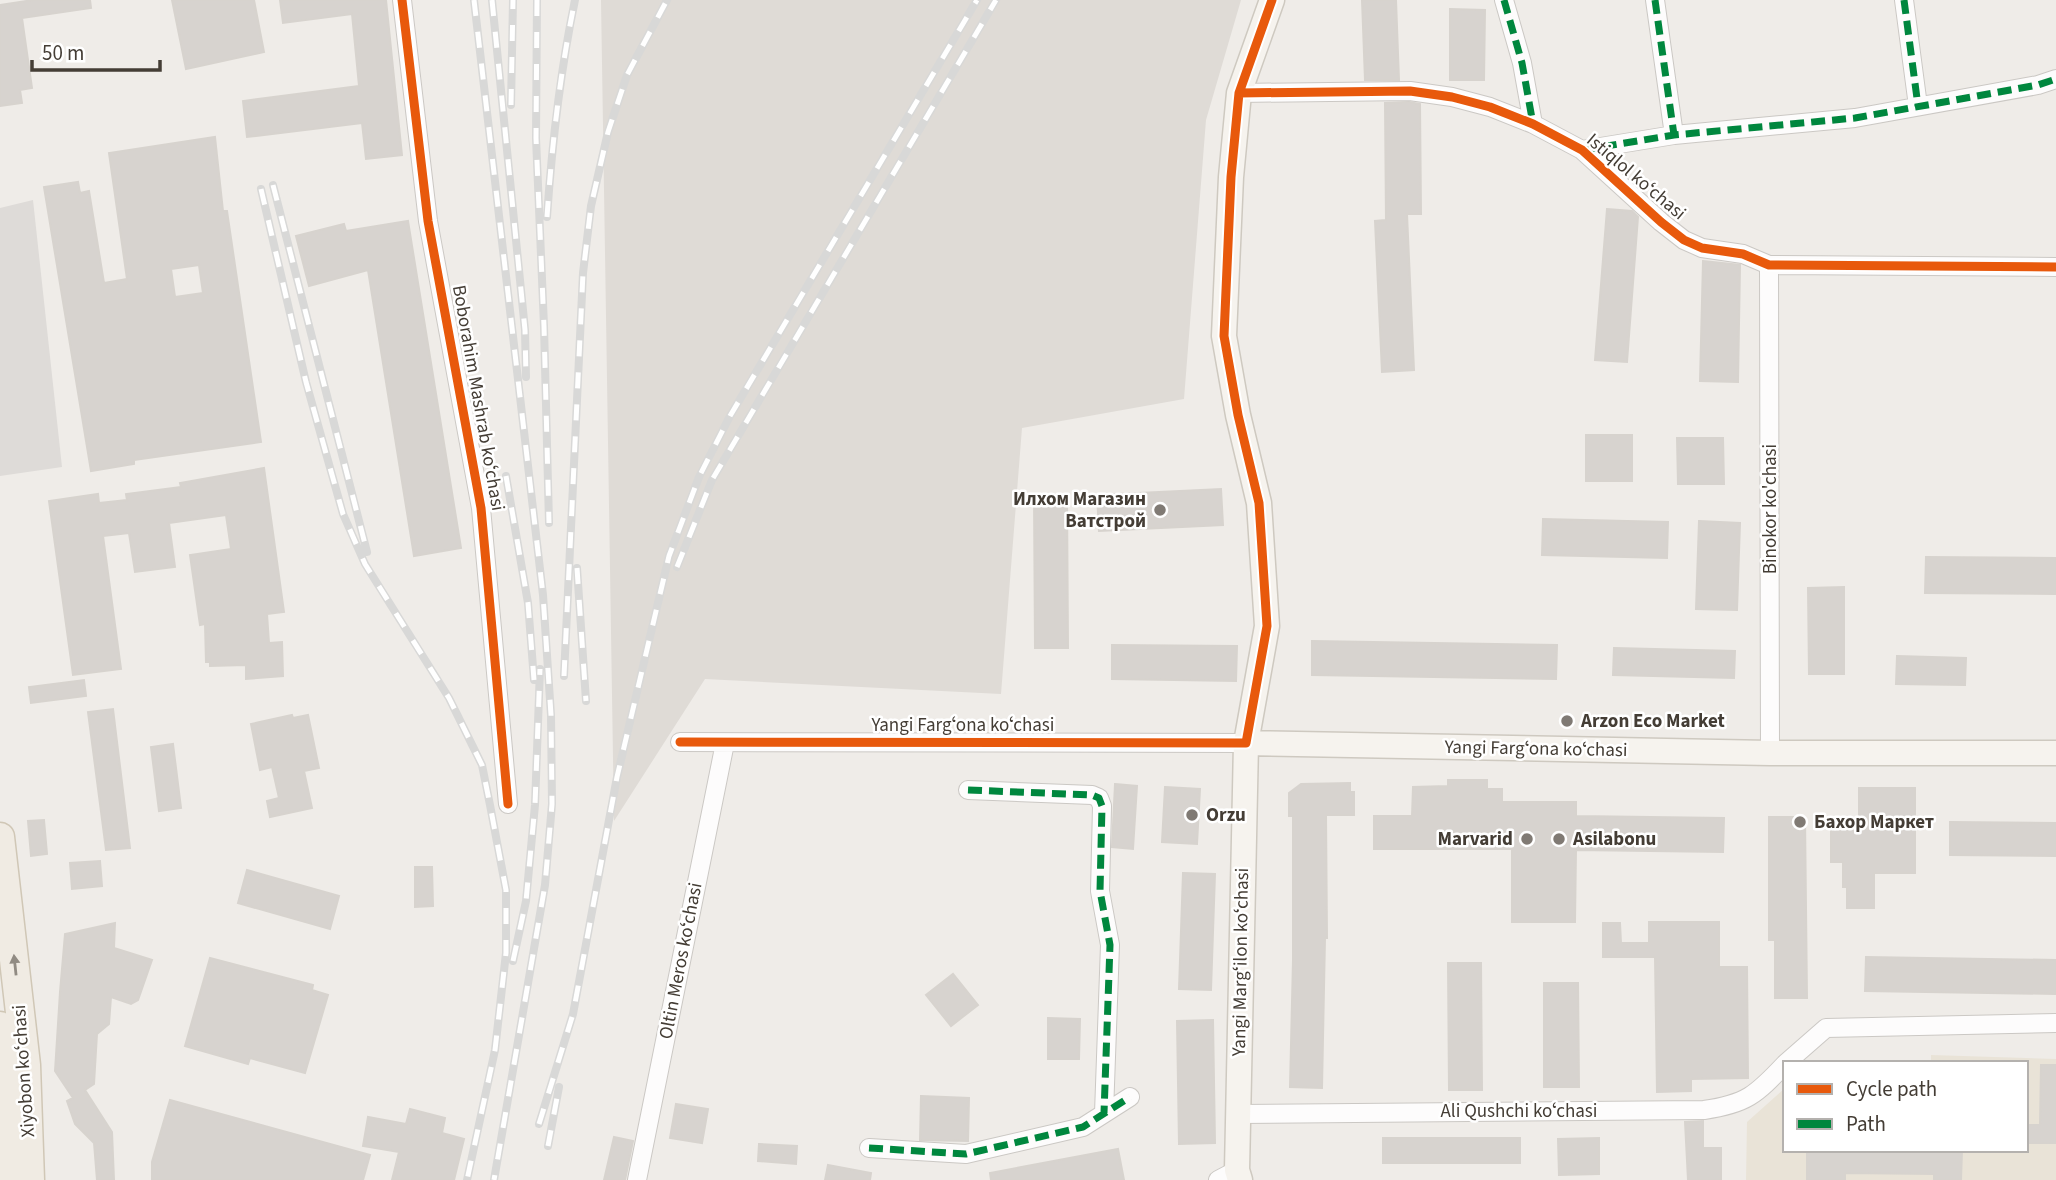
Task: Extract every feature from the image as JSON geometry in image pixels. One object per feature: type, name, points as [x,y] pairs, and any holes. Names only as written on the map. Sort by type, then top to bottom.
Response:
[{"type":"main road","name":"Yangi Margʻilon koʻchasi","points":[[1232,1177],[1238,1114],[1246,743],[1267,626],[1259,503],[1238,415],[1224,336],[1231,177],[1239,93],[1272,0]]},
{"type":"main road","name":"Yangi Fargʻona koʻchasi","points":[[1246,743],[1770,753],[2056,753]]},
{"type":"main road","name":"Xiyobon koʻchasi","points":[[0,838],[26,1065],[30,1180]]},
{"type":"main road","name":"Xiyobon koʻchasi","points":[[0,1026],[9,1180]]},
{"type":"street","name":"Boborahim Mashrab koʻchasi","points":[[402,0],[428,221],[481,508],[508,804]]},
{"type":"street","points":[[1504,0],[1522,62],[1532,124]]},
{"type":"street","points":[[1655,0],[1674,135]]},
{"type":"street","points":[[1904,0],[1918,106]]},
{"type":"street","points":[[1582,150],[1674,135],[1855,118],[2038,85],[2056,79]]},
{"type":"street","name":"Istiqlol koʻchasi","points":[[1239,93],[1410,91],[1452,97],[1490,107],[1532,124],[1582,150],[1684,240],[1702,247],[1743,254],[1769,265],[2056,267]]},
{"type":"street","name":"Binokor ko'chasi","points":[[1769,265],[1770,753]]},
{"type":"street","name":"Yangi Fargʻona koʻchasi","points":[[680,742],[1246,743]]},
{"type":"street","name":"Oltin Meros koʻchasi","points":[[637,1180],[725,743]]},
{"type":"street","points":[[968,790],[1092,795],[1099,798],[1102,806],[1100,891],[1110,945],[1104,1113]]},
{"type":"street","name":"Ali Qushchi koʻchasi","points":[[1789,1061],[1826,1028],[2056,1023]]},
{"type":"street","name":"Ali Qushchi koʻchasi","points":[[1238,1114],[1704,1110],[1734,1105],[1763,1088],[1783,1067]]},
{"type":"street","points":[[869,1148],[966,1154],[1083,1127],[1130,1097]]},
{"type":"shaded area","points":[[601,0],[1241,0],[1206,120],[1184,399],[1022,428],[1001,694],[705,679],[614,821]]},
{"type":"shaded area","points":[[33,200],[62,467],[0,476],[0,208]]},
{"type":"shaded area","points":[[1931,1055],[2056,1059],[2056,1180],[1746,1180],[1747,1122],[1783,1090],[1783,1152],[2028,1152],[2028,1061],[1931,1061]]},
{"type":"building","points":[[33,0],[90,0],[91,8],[22,18],[32,88],[20,90],[22,103],[0,106],[0,5]]},
{"type":"building","points":[[172,0],[254,0],[264,52],[186,69]]},
{"type":"building","points":[[280,0],[386,0],[402,155],[366,159],[362,123],[247,137],[243,101],[359,86],[352,14],[283,23]]},
{"type":"building","points":[[1362,0],[1396,0],[1399,80],[1365,80]]},
{"type":"building","points":[[1450,9],[1485,10],[1484,80],[1450,80]]},
{"type":"building","points":[[1385,103],[1420,104],[1421,214],[1407,214],[1414,370],[1382,372],[1375,221],[1386,220]]},
{"type":"building","points":[[215,137],[223,211],[227,211],[261,442],[134,460],[134,464],[91,471],[44,187],[78,182],[80,193],[89,191],[104,283],[127,279],[109,153]],"holes":[[[199,265],[203,293],[175,297],[171,269]]]},
{"type":"building","points":[[1607,209],[1632,211],[1638,217],[1627,362],[1595,360]]},
{"type":"building","points":[[408,221],[461,548],[414,556],[368,270],[309,286],[296,236],[344,224],[346,231]]},
{"type":"building","points":[[1703,261],[1740,265],[1738,382],[1700,381]]},
{"type":"building","points":[[1586,435],[1632,435],[1632,481],[1586,481]]},
{"type":"building","points":[[1677,438],[1723,438],[1724,484],[1678,484]]},
{"type":"building","points":[[264,468],[284,612],[267,614],[269,643],[282,642],[283,676],[246,679],[246,665],[210,666],[210,662],[206,662],[205,624],[200,625],[190,555],[231,549],[226,515],[169,523],[175,567],[135,572],[129,533],[103,536],[121,669],[73,675],[49,501],[98,494],[99,503],[127,500],[126,494],[181,487],[180,483]]},
{"type":"building","name":"Илхом Магазин Ватстрой","points":[[1221,489],[1223,525],[1099,531],[1097,495]]},
{"type":"building","points":[[1067,495],[1068,648],[1035,648],[1034,496]]},
{"type":"building","points":[[1543,519],[1668,522],[1667,558],[1542,555]]},
{"type":"building","points":[[1699,521],[1740,523],[1737,610],[1696,609]]},
{"type":"building","points":[[1926,557],[2056,558],[2056,594],[1925,593]]},
{"type":"building","points":[[1844,587],[1844,674],[1809,674],[1808,588]]},
{"type":"building","points":[[1312,641],[1557,645],[1556,679],[1312,675]]},
{"type":"building","points":[[1112,645],[1237,646],[1236,681],[1112,679]]},
{"type":"building","points":[[1614,648],[1735,651],[1734,678],[1613,675]]},
{"type":"building","points":[[1897,656],[1966,658],[1965,685],[1896,684]]},
{"type":"building","points":[[84,680],[86,696],[31,703],[29,687]]},
{"type":"building","points":[[113,709],[130,848],[106,850],[88,712]]},
{"type":"building","points":[[292,715],[293,718],[308,715],[319,768],[304,771],[312,808],[270,817],[267,801],[279,798],[272,767],[260,770],[251,724]]},
{"type":"building","points":[[173,744],[181,808],[159,811],[151,747]]},
{"type":"building","points":[[1448,780],[1487,780],[1487,789],[1502,789],[1502,802],[1576,802],[1576,816],[1724,818],[1723,852],[1576,850],[1575,922],[1512,922],[1512,849],[1374,849],[1374,816],[1412,816],[1413,787],[1448,786]]},
{"type":"building","points":[[1350,783],[1350,792],[1354,792],[1354,815],[1326,815],[1327,938],[1322,1088],[1290,1087],[1293,816],[1289,816],[1289,793],[1301,784]]},
{"type":"building","points":[[1115,784],[1137,786],[1133,849],[1112,847]]},
{"type":"building","points":[[1165,787],[1200,789],[1197,844],[1162,842]]},
{"type":"building","points":[[1859,788],[1915,788],[1915,873],[1874,873],[1874,908],[1847,908],[1847,887],[1843,887],[1843,862],[1831,862],[1831,820],[1859,820]]},
{"type":"building","points":[[1769,817],[1805,817],[1807,998],[1775,998],[1775,940],[1769,940]]},
{"type":"building","points":[[44,820],[47,854],[31,856],[28,821]]},
{"type":"building","points":[[1950,822],[2056,823],[2056,856],[1950,855]]},
{"type":"building","points":[[100,861],[102,886],[72,889],[70,863]]},
{"type":"building","points":[[415,867],[432,867],[433,906],[415,907]]},
{"type":"building","points":[[247,870],[339,896],[330,929],[238,903]]},
{"type":"building","points":[[1183,873],[1215,874],[1211,990],[1179,989]]},
{"type":"building","points":[[1649,922],[1719,922],[1719,967],[1747,967],[1748,1078],[1691,1079],[1691,1091],[1657,1092],[1655,957],[1603,957],[1603,923],[1620,923],[1621,943],[1649,943]]},
{"type":"building","points":[[115,923],[114,948],[152,960],[138,1000],[131,1004],[111,997],[109,1024],[97,1034],[94,1084],[85,1090],[112,1132],[114,1180],[97,1180],[94,1143],[75,1124],[67,1101],[73,1098],[55,1071],[60,992],[65,934]]},
{"type":"building","points":[[1866,957],[2056,960],[2056,994],[1865,991]]},
{"type":"building","points":[[210,958],[313,985],[312,990],[328,995],[305,1073],[250,1058],[248,1064],[185,1046]]},
{"type":"building","points":[[1448,963],[1481,963],[1482,1090],[1449,1090]]},
{"type":"building","points":[[953,974],[978,1005],[951,1026],[926,995]]},
{"type":"building","points":[[1544,983],[1578,983],[1579,1087],[1544,1087]]},
{"type":"building","points":[[1048,1018],[1080,1019],[1079,1059],[1048,1059]]},
{"type":"building","points":[[1213,1020],[1215,1143],[1179,1144],[1177,1021]]},
{"type":"building","points":[[2041,1065],[2056,1065],[2056,1143],[2028,1143],[2028,1125],[2040,1125]]},
{"type":"building","points":[[921,1096],[969,1098],[968,1141],[920,1140]]},
{"type":"building","points":[[170,1100],[370,1155],[363,1180],[152,1180],[152,1162]]},
{"type":"building","points":[[676,1104],[708,1109],[702,1143],[670,1138]]},
{"type":"building","points":[[410,1109],[445,1118],[442,1133],[464,1139],[454,1180],[392,1180],[399,1152],[363,1146],[368,1117],[406,1124]]},
{"type":"building","points":[[1703,1121],[1703,1148],[1721,1148],[1721,1180],[1688,1180],[1685,1122]]},
{"type":"building","points":[[614,1137],[633,1141],[625,1180],[604,1180]]},
{"type":"building","points":[[1383,1138],[1520,1138],[1520,1163],[1383,1163]]},
{"type":"building","points":[[1599,1138],[1599,1174],[1559,1175],[1558,1139]]},
{"type":"building","points":[[759,1144],[797,1146],[796,1164],[758,1161]]},
{"type":"building","points":[[1118,1149],[1124,1180],[991,1180],[990,1173]]},
{"type":"building","points":[[1807,1152],[1962,1152],[1961,1180],[1934,1180],[1934,1174],[1845,1173],[1845,1180],[1807,1180]]},
{"type":"building","points":[[828,1165],[871,1173],[870,1180],[825,1180]]},
{"type":"railway","points":[[474,0],[543,595],[551,715],[552,804],[545,885],[494,1180]]},
{"type":"railway","points":[[492,0],[525,330],[526,377]]},
{"type":"railway","points":[[511,105],[513,0]]},
{"type":"railway","points":[[537,0],[536,138],[549,523]]},
{"type":"railway","points":[[547,217],[557,108],[575,0]]},
{"type":"railway","points":[[564,676],[583,273],[591,206],[608,132],[627,75],[667,0]]},
{"type":"railway","points":[[539,1124],[573,1014],[617,777],[669,556],[699,477],[730,416],[977,0]]},
{"type":"railway","points":[[677,567],[712,480],[996,0]]},
{"type":"railway","points":[[273,185],[367,552]]},
{"type":"railway","points":[[261,189],[306,382],[343,514],[365,564],[449,698],[482,765],[506,890],[506,953],[495,1050],[467,1180]]},
{"type":"railway","points":[[506,476],[528,603],[534,680]]},
{"type":"railway","points":[[577,568],[586,701]]},
{"type":"railway","points":[[513,961],[526,901],[535,805],[540,669]]},
{"type":"railway","points":[[548,1146],[559,1087]]},
{"type":"marked path","points":[[1504,0],[1522,63],[1533,124]]},
{"type":"marked path","points":[[1655,0],[1674,135]]},
{"type":"marked path","points":[[1904,0],[1918,106]]},
{"type":"marked path","points":[[1582,150],[1674,135],[1855,118],[2038,85],[2056,79]]},
{"type":"marked path","points":[[968,790],[1092,795],[1099,798],[1102,806],[1100,891],[1110,945],[1104,1113]]},
{"type":"marked path","points":[[869,1148],[966,1154],[1083,1127],[1130,1097]]},
{"type":"cycle path","points":[[402,0],[428,221],[481,508],[508,804]]},
{"type":"cycle path","points":[[680,742],[1246,743],[1267,626],[1259,503],[1238,415],[1224,336],[1231,177],[1239,93],[1272,0]]},
{"type":"cycle path","points":[[1239,93],[1410,91],[1452,97],[1490,107],[1533,124],[1582,150],[1684,240],[1702,248],[1743,254],[1769,265],[2056,267]]},
{"type":"place","name":"Илхом Магазин Ватстрой","points":[[1160,510]]},
{"type":"place","name":"Arzon Eco Market","points":[[1567,721]]},
{"type":"place","name":"Orzu","points":[[1192,815]]},
{"type":"place","name":"Бахор Маркет","points":[[1800,822]]},
{"type":"place","name":"Marvarid","points":[[1527,839]]},
{"type":"place","name":"Asilabonu","points":[[1559,839]]}]
